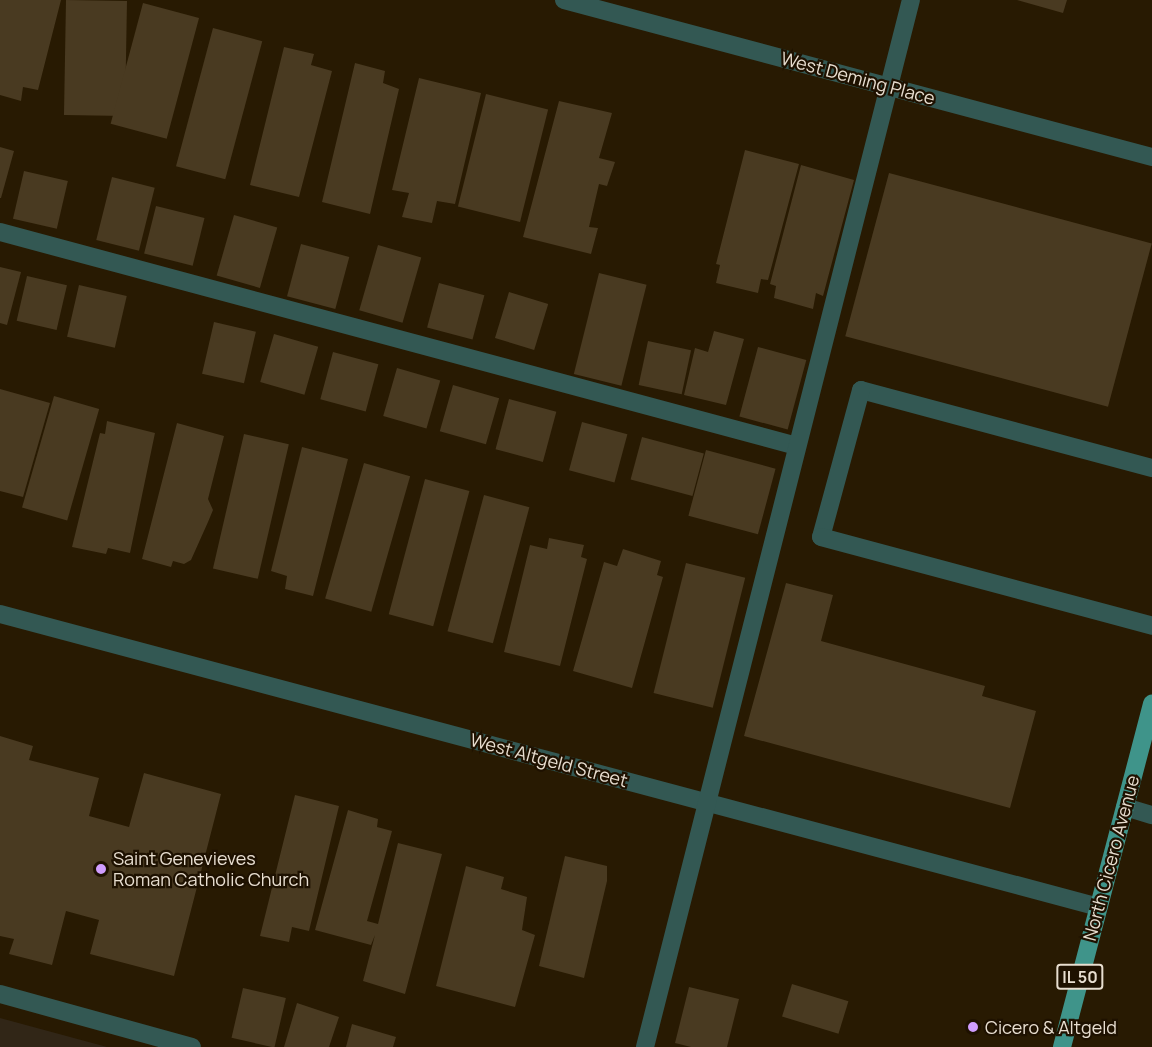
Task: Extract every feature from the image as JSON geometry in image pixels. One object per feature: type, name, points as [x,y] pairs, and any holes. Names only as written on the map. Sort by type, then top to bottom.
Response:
[{"type":"main road","name":"North Cicero Avenue","points":[[1062,1047],[1152,704]]},
{"type":"street","name":"West Deming Place","points":[[564,0],[1152,157]]},
{"type":"street","points":[[645,1047],[911,0]]},
{"type":"street","points":[[0,232],[797,446]]},
{"type":"street","points":[[1152,468],[861,390],[822,537],[1152,626]]},
{"type":"street","name":"West Altgeld Street","points":[[0,614],[1098,907]]},
{"type":"street","points":[[1125,807],[1152,814]]},
{"type":"street","points":[[0,994],[192,1047]]},
{"type":"shaded area","points":[[0,1018],[107,1047],[0,1047]]},
{"type":"building","points":[[0,0],[61,0],[38,90],[23,87],[21,101],[0,95]]},
{"type":"building","points":[[66,0],[127,1],[125,116],[64,115]]},
{"type":"building","points":[[1017,0],[1067,0],[1063,13]]},
{"type":"building","points":[[143,3],[199,18],[167,139],[111,124]]},
{"type":"building","points":[[213,28],[262,41],[225,179],[176,166]]},
{"type":"building","points":[[284,47],[314,54],[311,65],[332,71],[299,197],[250,185]]},
{"type":"building","points":[[355,63],[385,71],[383,83],[399,89],[370,214],[322,202]]},
{"type":"building","points":[[419,78],[481,93],[455,204],[437,201],[432,223],[402,217],[409,193],[392,190]]},
{"type":"building","points":[[486,94],[548,109],[520,222],[458,207]]},
{"type":"building","points":[[559,101],[612,113],[599,158],[615,162],[607,186],[599,184],[589,227],[598,228],[591,254],[523,237]]},
{"type":"building","points":[[0,147],[14,151],[1,198],[0,198]]},
{"type":"building","points":[[745,150],[799,164],[768,280],[761,279],[758,293],[716,283],[720,265],[716,264]]},
{"type":"building","points":[[801,165],[854,180],[823,296],[816,293],[813,309],[774,298],[776,286],[770,284]]},
{"type":"building","points":[[24,171],[68,181],[57,229],[13,219]]},
{"type":"building","points":[[889,173],[1152,243],[1108,407],[845,336]]},
{"type":"building","points":[[112,177],[155,188],[139,251],[96,240]]},
{"type":"building","points":[[156,206],[205,218],[193,266],[144,254]]},
{"type":"building","points":[[234,215],[277,227],[260,288],[217,276]]},
{"type":"building","points":[[301,244],[349,257],[335,309],[287,296]]},
{"type":"building","points":[[378,245],[421,257],[403,323],[359,310]]},
{"type":"building","points":[[0,267],[21,272],[7,325],[0,323]]},
{"type":"building","points":[[599,273],[647,285],[621,386],[574,374]]},
{"type":"building","points":[[27,276],[67,285],[57,330],[17,321]]},
{"type":"building","points":[[439,283],[484,295],[472,340],[427,327]]},
{"type":"building","points":[[79,285],[127,296],[115,348],[67,337]]},
{"type":"building","points":[[509,292],[548,304],[534,350],[495,338]]},
{"type":"building","points":[[214,322],[256,332],[244,383],[202,374]]},
{"type":"building","points":[[714,331],[744,339],[726,405],[684,395],[695,348],[708,352]]},
{"type":"building","points":[[274,334],[318,347],[304,395],[260,382]]},
{"type":"building","points":[[648,341],[691,350],[682,394],[639,385]]},
{"type":"building","points":[[758,347],[806,360],[788,429],[739,417]]},
{"type":"building","points":[[333,352],[378,364],[366,411],[320,399]]},
{"type":"building","points":[[397,368],[440,380],[426,428],[383,416]]},
{"type":"building","points":[[453,385],[499,398],[486,444],[440,431]]},
{"type":"building","points":[[0,389],[50,403],[23,497],[0,491]]},
{"type":"building","points":[[54,396],[99,409],[67,520],[22,508]]},
{"type":"building","points":[[509,399],[556,412],[543,462],[496,449]]},
{"type":"building","points":[[107,421],[155,433],[130,553],[108,548],[106,554],[72,547],[100,433],[105,434]]},
{"type":"building","points":[[582,422],[627,434],[614,482],[569,470]]},
{"type":"building","points":[[177,423],[224,436],[208,499],[213,510],[191,560],[184,564],[173,561],[171,567],[142,559]]},
{"type":"building","points":[[244,434],[289,444],[258,579],[213,568]]},
{"type":"building","points":[[642,437],[704,454],[692,496],[631,480]]},
{"type":"building","points":[[302,447],[348,459],[313,596],[285,589],[287,576],[271,571]]},
{"type":"building","points":[[706,450],[776,469],[758,534],[688,516]]},
{"type":"building","points":[[364,463],[410,476],[371,612],[325,599]]},
{"type":"building","points":[[425,479],[469,491],[433,626],[389,614]]},
{"type":"building","points":[[484,495],[529,507],[493,643],[448,631]]},
{"type":"building","points":[[549,538],[584,545],[581,557],[587,559],[560,666],[504,652],[530,545],[547,549]]},
{"type":"building","points":[[623,549],[661,561],[657,575],[663,577],[632,688],[573,671],[604,562],[617,566]]},
{"type":"building","points":[[686,563],[745,578],[713,708],[654,693]]},
{"type":"building","points":[[786,583],[833,595],[821,641],[985,686],[982,696],[1036,711],[1010,808],[744,736]]},
{"type":"building","name":"Saint Genevieves Roman Catholic Church","points":[[0,736],[33,746],[29,760],[99,778],[89,816],[129,827],[144,773],[221,794],[174,976],[90,954],[99,920],[66,911],[52,965],[9,954],[14,939],[0,936]]},
{"type":"building","points":[[295,795],[339,806],[309,931],[292,927],[289,942],[260,936]]},
{"type":"building","points":[[348,810],[378,819],[377,827],[392,831],[367,921],[378,924],[398,843],[442,854],[405,994],[363,981],[375,935],[371,945],[315,930]]},
{"type":"building","points":[[565,856],[607,866],[607,881],[584,978],[539,966]]},
{"type":"building","points":[[466,866],[504,877],[501,889],[527,897],[522,930],[535,935],[515,1007],[436,986]]},
{"type":"building","points":[[792,984],[848,1001],[838,1034],[782,1017]]},
{"type":"building","points":[[689,987],[739,999],[727,1047],[691,1047],[675,1043]]},
{"type":"building","points":[[243,988],[286,998],[275,1047],[232,1038]]},
{"type":"building","points":[[297,1003],[339,1017],[329,1047],[284,1047]]},
{"type":"building","points":[[352,1024],[396,1037],[393,1047],[346,1047]]},
{"type":"place","name":"Saint Genevieves Roman Catholic Church","points":[[101,869]]},
{"type":"place","name":"Cicero & Altgeld","points":[[973,1027]]}]
